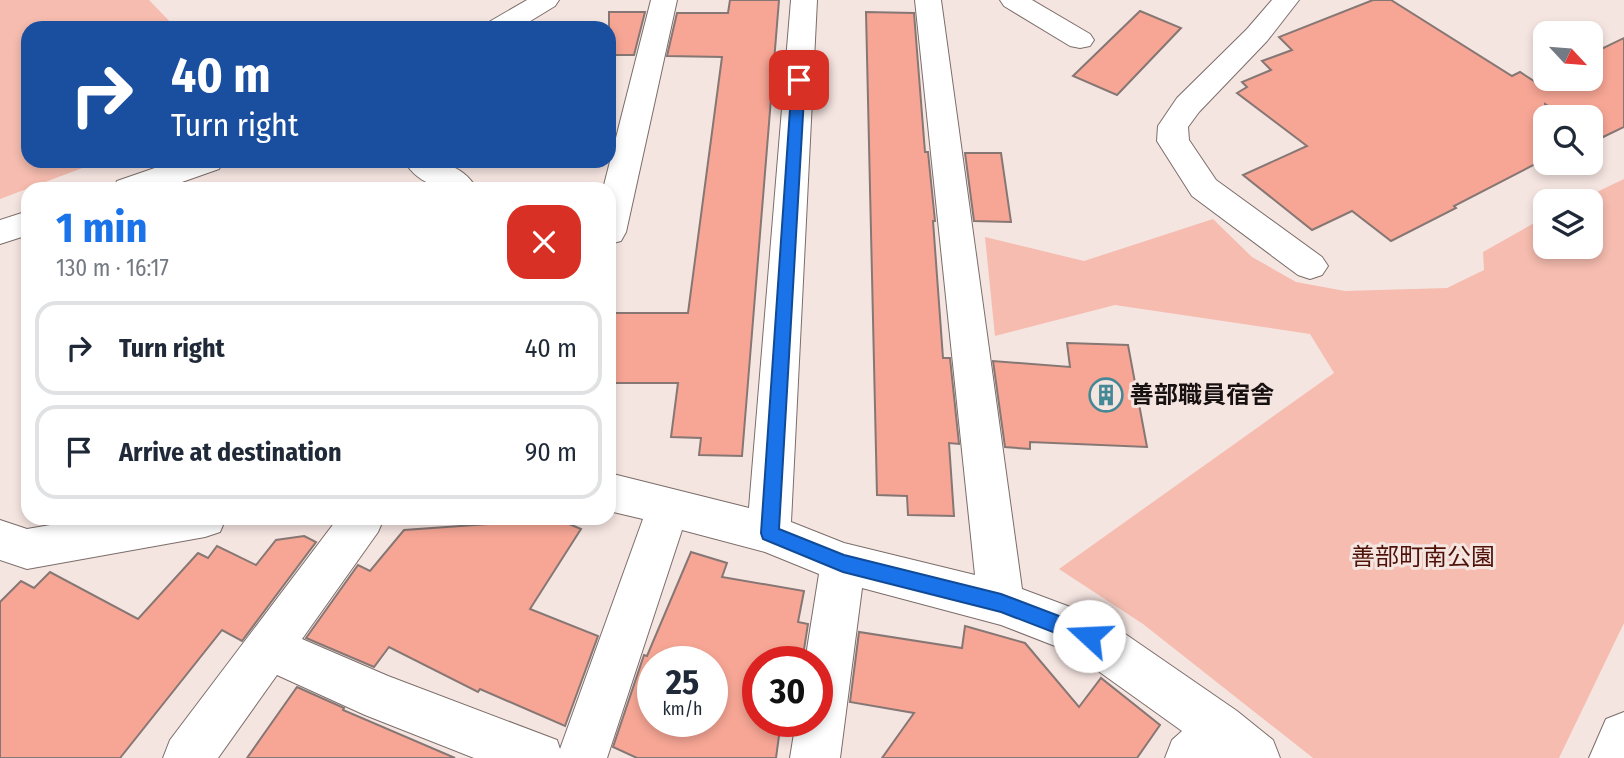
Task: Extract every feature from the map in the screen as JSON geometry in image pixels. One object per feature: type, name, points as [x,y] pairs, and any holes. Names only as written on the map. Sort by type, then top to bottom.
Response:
[{"type":"street","points":[[511,21],[546,0]]},
{"type":"street","points":[[616,202],[664,0]]},
{"type":"street","points":[[769,533],[804,0]]},
{"type":"street","points":[[928,0],[1001,603]]},
{"type":"street","points":[[1013,0],[1080,40]]},
{"type":"street","points":[[1286,0],[1257,35],[1188,105],[1173,126],[1173,141],[1204,188],[1310,266]]},
{"type":"street","points":[[149,182],[188,168]]},
{"type":"street","points":[[430,168],[451,182]]},
{"type":"street","points":[[0,232],[21,225]]},
{"type":"street","points":[[616,494],[769,533],[843,563],[1001,603],[1089,636],[1221,748]]},
{"type":"street","points":[[582,758],[668,508]]},
{"type":"street","points":[[0,540],[27,549],[165,525]]},
{"type":"street","points":[[188,758],[358,525]]},
{"type":"street","points":[[815,758],[843,563]]},
{"type":"street","points":[[269,648],[382,698],[539,758]]},
{"type":"street","points":[[1614,758],[1624,737]]},
{"type":"green space","points":[[0,0],[149,0],[169,21],[21,21],[21,168],[82,168],[45,182],[21,182],[21,191],[0,199]]},
{"type":"green space","name":"善部町南公園","points":[[1624,179],[1624,623],[1559,758],[1313,758],[1143,624],[1059,569],[1334,373],[1310,334],[1115,305],[995,336],[985,237],[1084,261],[1213,219],[1252,257],[1296,282],[1345,291],[1447,288],[1484,270],[1483,252],[1533,224],[1533,259],[1603,259],[1603,189]]},
{"type":"building","points":[[730,0],[779,0],[742,456],[699,455],[701,438],[671,437],[678,383],[616,383],[616,313],[688,313],[722,57],[667,56],[677,13],[728,13]]},
{"type":"building","points":[[1373,0],[1391,0],[1512,76],[1520,72],[1533,80],[1533,91],[1603,91],[1603,48],[1624,38],[1624,127],[1603,137],[1603,105],[1533,105],[1533,165],[1391,241],[1352,211],[1312,230],[1243,175],[1307,146],[1237,93],[1247,87],[1242,82],[1271,70],[1262,61],[1292,50],[1279,37]]},
{"type":"building","points":[[1140,11],[1181,28],[1117,95],[1073,76]]},
{"type":"building","points":[[609,12],[645,12],[634,55],[616,55],[616,21],[609,21]]},
{"type":"building","points":[[866,12],[914,13],[925,152],[928,152],[935,221],[943,358],[950,358],[959,444],[949,443],[954,516],[908,515],[907,496],[877,495]]},
{"type":"building","points":[[965,153],[1001,153],[1011,222],[974,221]]},
{"type":"building","points":[[1067,343],[1128,345],[1147,447],[1030,442],[1030,449],[1005,447],[993,361],[1070,367]]},
{"type":"building","points":[[474,525],[572,525],[581,529],[530,609],[598,636],[565,726],[480,689],[478,692],[389,647],[374,667],[306,638],[358,565],[370,571],[404,530]]},
{"type":"building","points":[[304,536],[316,542],[242,641],[222,630],[120,758],[0,758],[0,602],[21,581],[34,588],[50,572],[138,619],[198,553],[208,558],[217,546],[256,565],[276,540]]},
{"type":"building","points":[[691,552],[727,563],[722,577],[804,591],[798,622],[808,624],[805,646],[742,646],[742,737],[779,737],[776,758],[637,758],[613,747],[637,676],[637,737],[728,737],[728,646],[651,646]]},
{"type":"building","points":[[965,626],[1025,643],[1079,707],[1101,678],[1160,725],[1137,758],[882,758],[914,713],[850,702],[859,632],[962,648]]},
{"type":"building","points":[[297,687],[344,708],[343,710],[455,758],[247,758]]},
{"type":"place","name":"善部職員宿舎","points":[[1106,395]]},
{"type":"route","points":[[799,80],[769,533],[843,563],[1001,603],[1089,636]]}]
